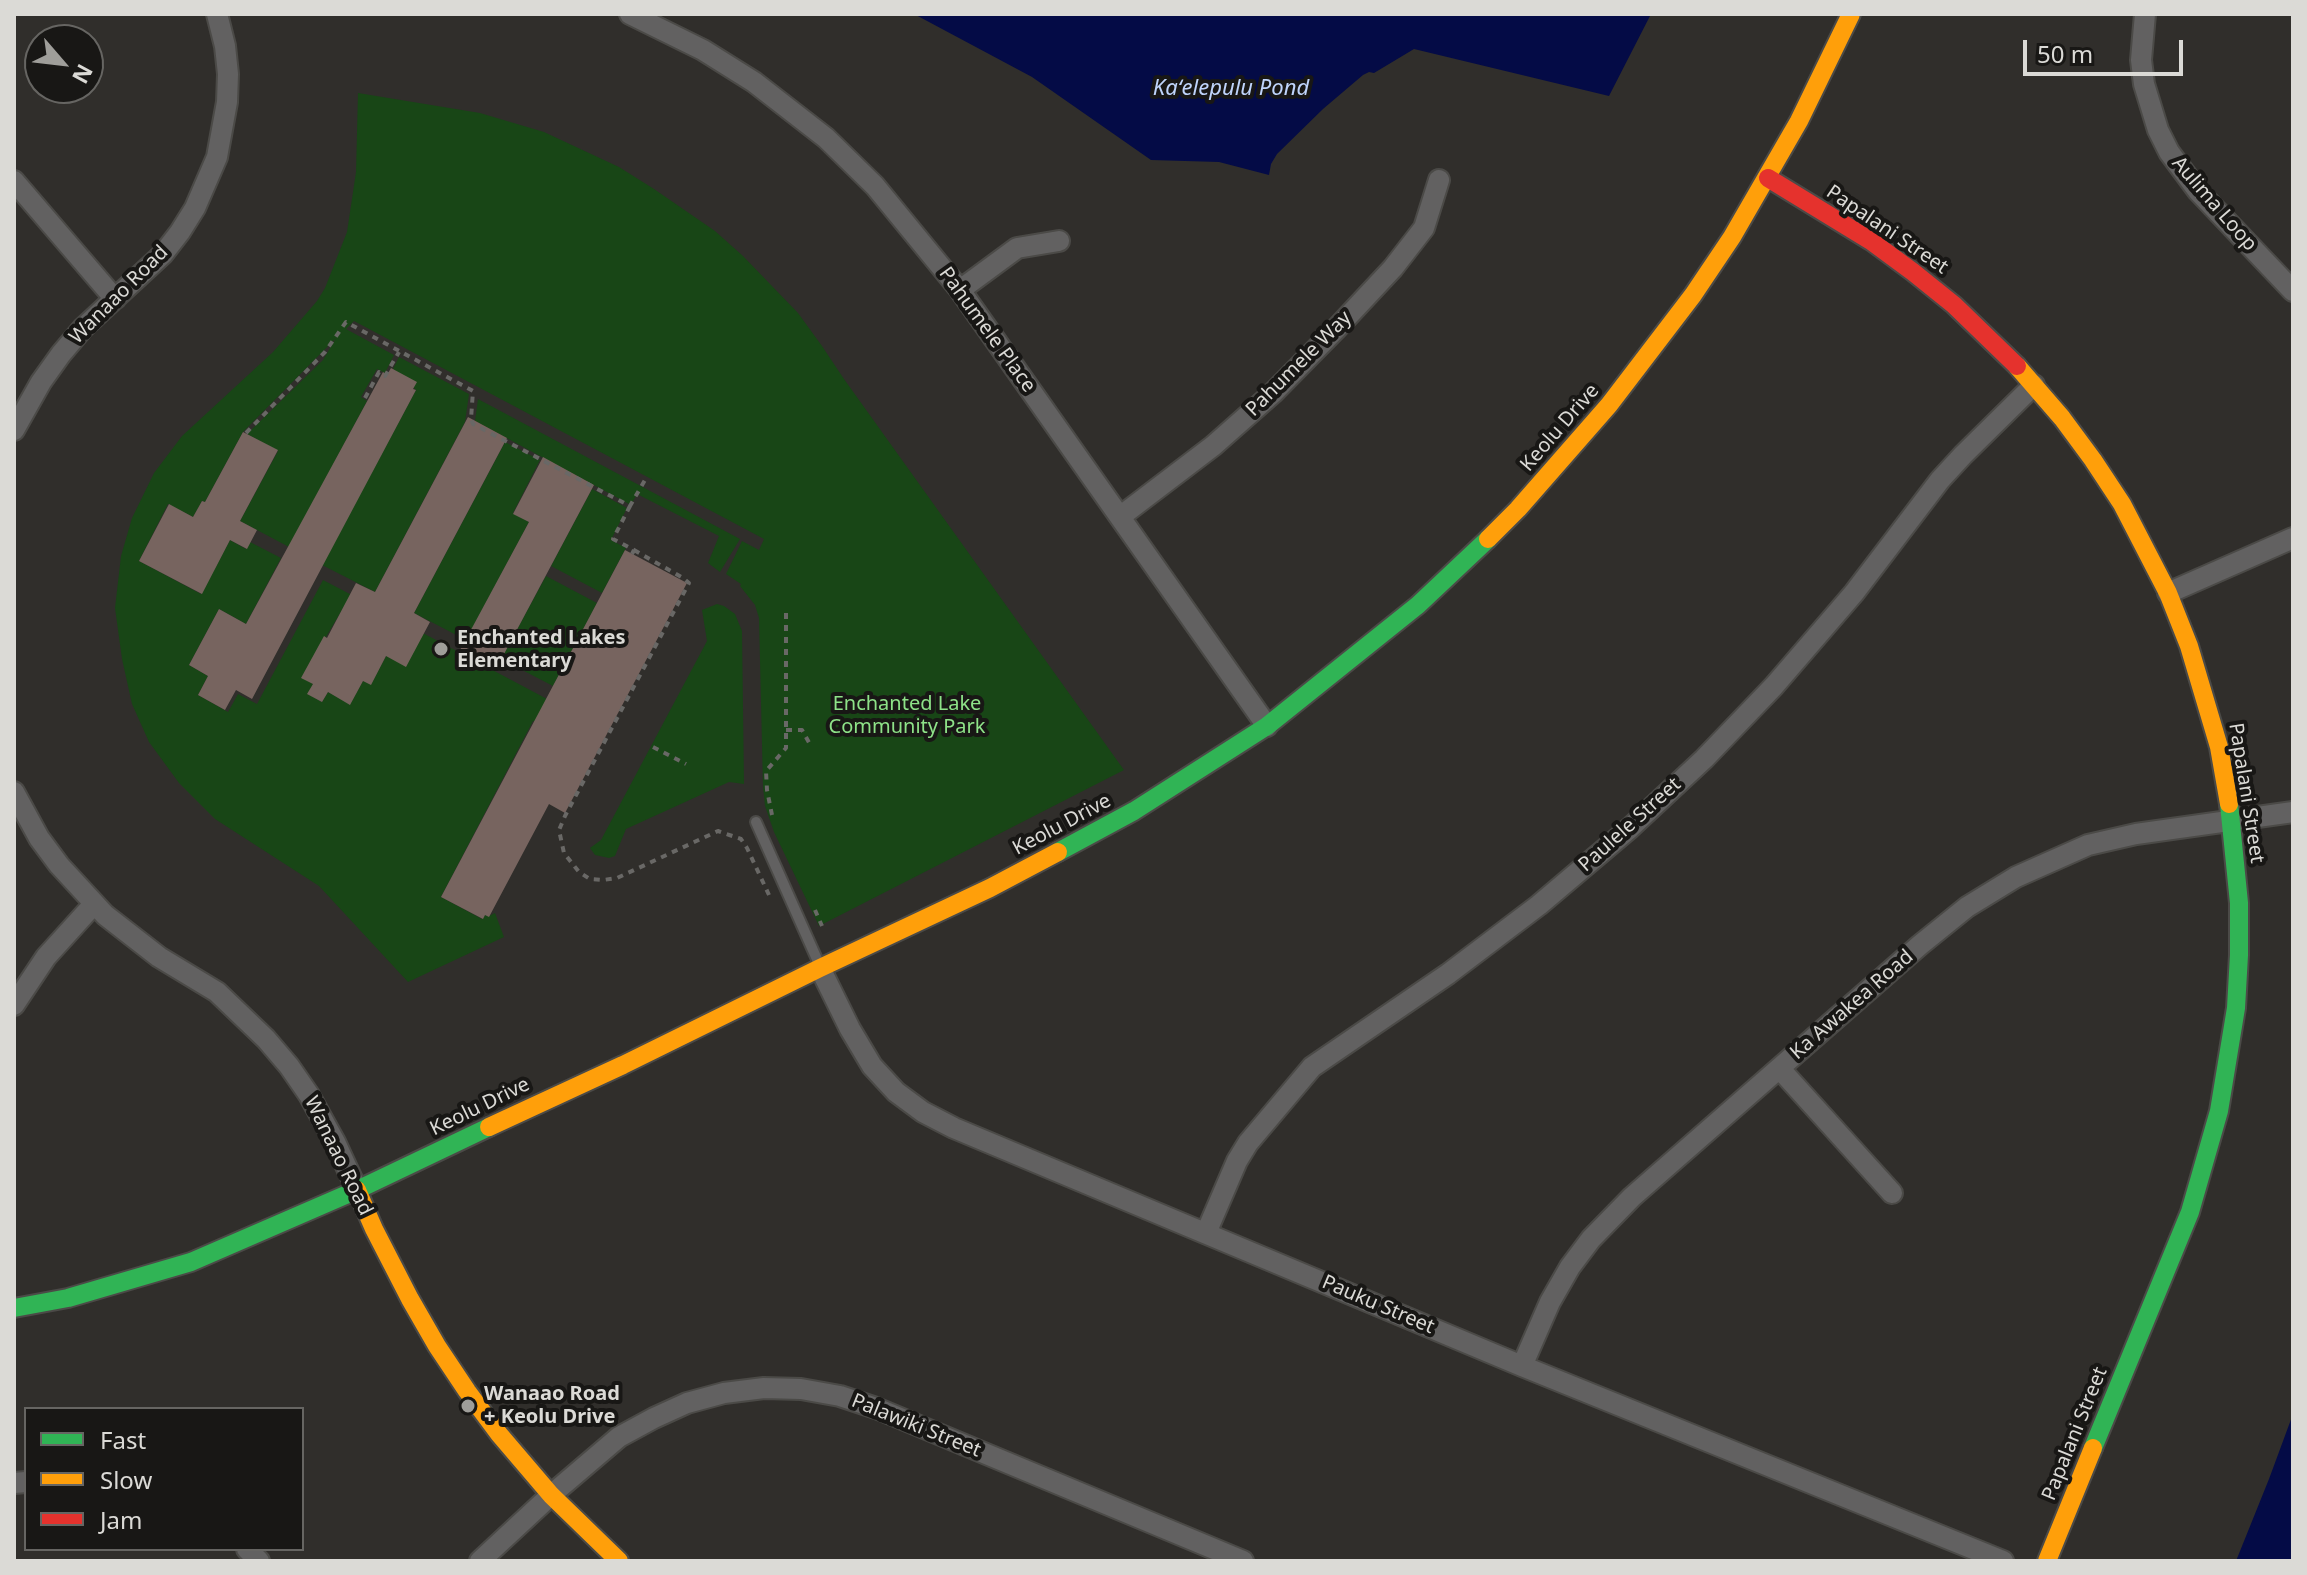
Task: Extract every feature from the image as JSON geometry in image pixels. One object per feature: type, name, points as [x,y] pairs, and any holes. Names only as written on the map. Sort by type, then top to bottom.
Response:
[{"type":"main road","name":"Keolu Drive","points":[[14,1308],[68,1298],[191,1262],[357,1190],[990,888],[1166,792],[1267,726],[1418,605],[1469,558],[1555,468],[1609,405],[1653,351],[1724,249],[1768,178],[1851,14]]},
{"type":"main road","name":"Papalani Street","points":[[1768,178],[1871,241],[1913,272],[1983,331],[2034,385],[2093,460],[2122,504],[2168,593],[2206,696],[2219,747],[2232,820],[2239,903],[2236,1008],[2219,1111],[2190,1212],[2047,1561]]},
{"type":"main road","name":"Wanaao Road","points":[[357,1190],[374,1229],[437,1346],[467,1391],[551,1495],[619,1561]]},
{"type":"street","name":"Wanaao Road","points":[[14,430],[61,354],[83,328],[163,254],[202,196],[224,129],[228,74],[217,14]]},
{"type":"street","name":"Pahumele Place","points":[[630,14],[703,50],[754,82],[814,128],[875,186],[960,290],[1267,726]]},
{"type":"street","name":"Aulima Loop","points":[[2145,14],[2141,60],[2144,84],[2158,130],[2169,152],[2198,191],[2293,291]]},
{"type":"street","name":"Pahumele Way","points":[[1121,516],[1213,446],[1273,393],[1347,318],[1393,268],[1424,228],[1439,180]]},
{"type":"street","points":[[14,181],[115,299]]},
{"type":"street","points":[[960,290],[1017,248],[1059,241]]},
{"type":"street","name":"Paulele Street","points":[[1206,1233],[1248,1143],[1312,1067],[1448,974],[1539,905],[1630,828],[1704,759],[1774,686],[1854,593],[1940,480],[2034,385]]},
{"type":"street","points":[[2168,593],[2293,538]]},
{"type":"street","name":"Wanaao Road","points":[[14,792],[39,838],[94,904],[131,938],[217,992],[266,1039],[309,1095],[357,1190]]},
{"type":"street","name":"Ka Awakea Road","points":[[1522,1366],[1550,1302],[1591,1239],[1632,1197],[1967,907],[2016,877],[2088,845],[2136,834],[2293,812]]},
{"type":"street","points":[[14,1005],[46,957],[94,904]]},
{"type":"street","name":"Pauku Street","points":[[820,968],[872,1066],[896,1092],[923,1112],[954,1128],[1522,1366],[2003,1561]]},
{"type":"street","points":[[1780,1069],[1892,1193]]},
{"type":"street","name":"Palawiki Street","points":[[480,1561],[619,1437],[687,1403],[724,1393],[764,1388],[801,1389],[840,1396],[876,1408],[1243,1561]]},
{"type":"lane","points":[[756,822],[820,968]]},
{"type":"path","points":[[246,433],[325,352],[346,322],[473,391],[473,424],[630,506]]},
{"type":"path","points":[[365,398],[379,372],[385,376],[399,352]]},
{"type":"path","points":[[645,480],[613,539],[689,583],[565,816],[559,830],[564,853],[579,872],[590,879],[603,880],[617,878],[718,831],[741,839],[772,901]]},
{"type":"path","points":[[775,827],[765,778],[766,771],[786,748],[786,609]]},
{"type":"path","points":[[786,730],[802,730],[811,746]]},
{"type":"path","points":[[653,747],[686,764]]},
{"type":"path","points":[[809,898],[822,926]]},
{"type":"green space","name":"Enchanted Lake Community Park","points":[[358,93],[480,113],[544,132],[619,167],[715,231],[798,313],[1124,770],[819,926],[774,832],[765,806],[759,618],[755,605],[741,584],[726,574],[742,541],[759,550],[764,539],[354,321],[346,329],[394,355],[385,373],[377,369],[361,397],[367,401],[289,547],[240,521],[278,451],[247,434],[323,360],[336,338],[243,432],[205,502],[202,501],[193,517],[168,504],[139,561],[201,594],[230,540],[246,549],[250,542],[281,558],[246,624],[219,609],[189,665],[208,676],[198,695],[228,712],[238,694],[257,704],[323,580],[394,617],[342,610],[302,677],[313,684],[308,694],[322,702],[328,692],[350,704],[363,681],[371,684],[404,623],[596,725],[584,748],[533,721],[441,897],[482,919],[495,913],[504,937],[408,982],[319,886],[215,819],[179,783],[149,742],[132,704],[115,608],[121,556],[132,518],[154,473],[182,436],[273,352],[325,288],[347,232],[356,172]]},
{"type":"green space","points":[[399,357],[469,394],[465,422],[375,592],[322,565],[416,390],[393,369]]},
{"type":"green space","points":[[478,399],[740,539],[720,572],[708,563],[719,536],[637,494],[629,504],[475,421]]},
{"type":"green space","points":[[505,442],[540,460],[513,513],[529,522],[466,640],[414,613]]},
{"type":"green space","points":[[592,489],[627,508],[611,540],[626,548],[602,593],[551,566]]},
{"type":"green space","points":[[546,576],[597,603],[553,686],[501,659]]},
{"type":"green space","points":[[717,604],[735,614],[742,631],[744,784],[729,782],[626,829],[615,856],[595,855],[590,848],[601,840],[707,641],[702,610]]},
{"type":"water","name":"Kaʻelepulu Pond","points":[[914,14],[1651,14],[1609,96],[1414,49],[1374,73],[1363,75],[1323,109],[1277,154],[1269,175],[1219,162],[1151,160],[1032,77]]},
{"type":"water","points":[[2293,1414],[2293,1561],[2236,1561],[2269,1479]]},
{"type":"building","points":[[391,368],[417,382],[413,389],[416,390],[252,699],[236,690],[225,710],[198,695],[208,676],[189,665],[219,609],[246,624],[383,372],[387,375]]},
{"type":"building","points":[[468,417],[507,438],[414,613],[430,622],[406,667],[386,656],[371,685],[363,681],[350,705],[328,692],[322,702],[307,694],[313,684],[301,678],[324,636],[327,638],[356,583],[375,592]]},
{"type":"building","points":[[243,432],[278,450],[240,521],[257,530],[247,549],[230,540],[202,594],[139,561],[169,504],[193,517],[202,501],[205,502]]},
{"type":"building","points":[[543,457],[594,485],[495,671],[459,652],[529,522],[513,514]]},
{"type":"building","points":[[625,550],[687,583],[565,813],[549,804],[489,917],[485,915],[483,919],[441,897]]},
{"type":"traffic: fast","points":[[1058,852],[1134,811],[1267,726],[1418,605],[1488,539]]},
{"type":"traffic: fast","points":[[2093,1448],[2190,1212],[2219,1111],[2236,1008],[2239,955],[2239,903],[2229,804]]},
{"type":"traffic: fast","points":[[14,1308],[68,1298],[191,1262],[357,1190],[489,1127]]},
{"type":"traffic: slow","points":[[1488,539],[1609,405],[1693,295],[1732,237],[1799,121],[1851,14]]},
{"type":"traffic: slow","points":[[2017,366],[2093,460],[2122,504],[2168,593],[2189,646],[2219,747],[2229,804]]},
{"type":"traffic: slow","points":[[489,1127],[990,888],[1058,852]]},
{"type":"traffic: slow","points":[[357,1190],[410,1299],[467,1391],[551,1495],[619,1561]]},
{"type":"traffic: slow","points":[[2047,1561],[2093,1448]]},
{"type":"traffic: jam","points":[[1768,178],[1871,241],[1913,272],[1954,305],[2017,366]]},
{"type":"place","name":"Enchanted Lakes Elementary","points":[[441,649]]},
{"type":"place","name":"Wanaao Road + Keolu Drive","points":[[468,1406]]}]
